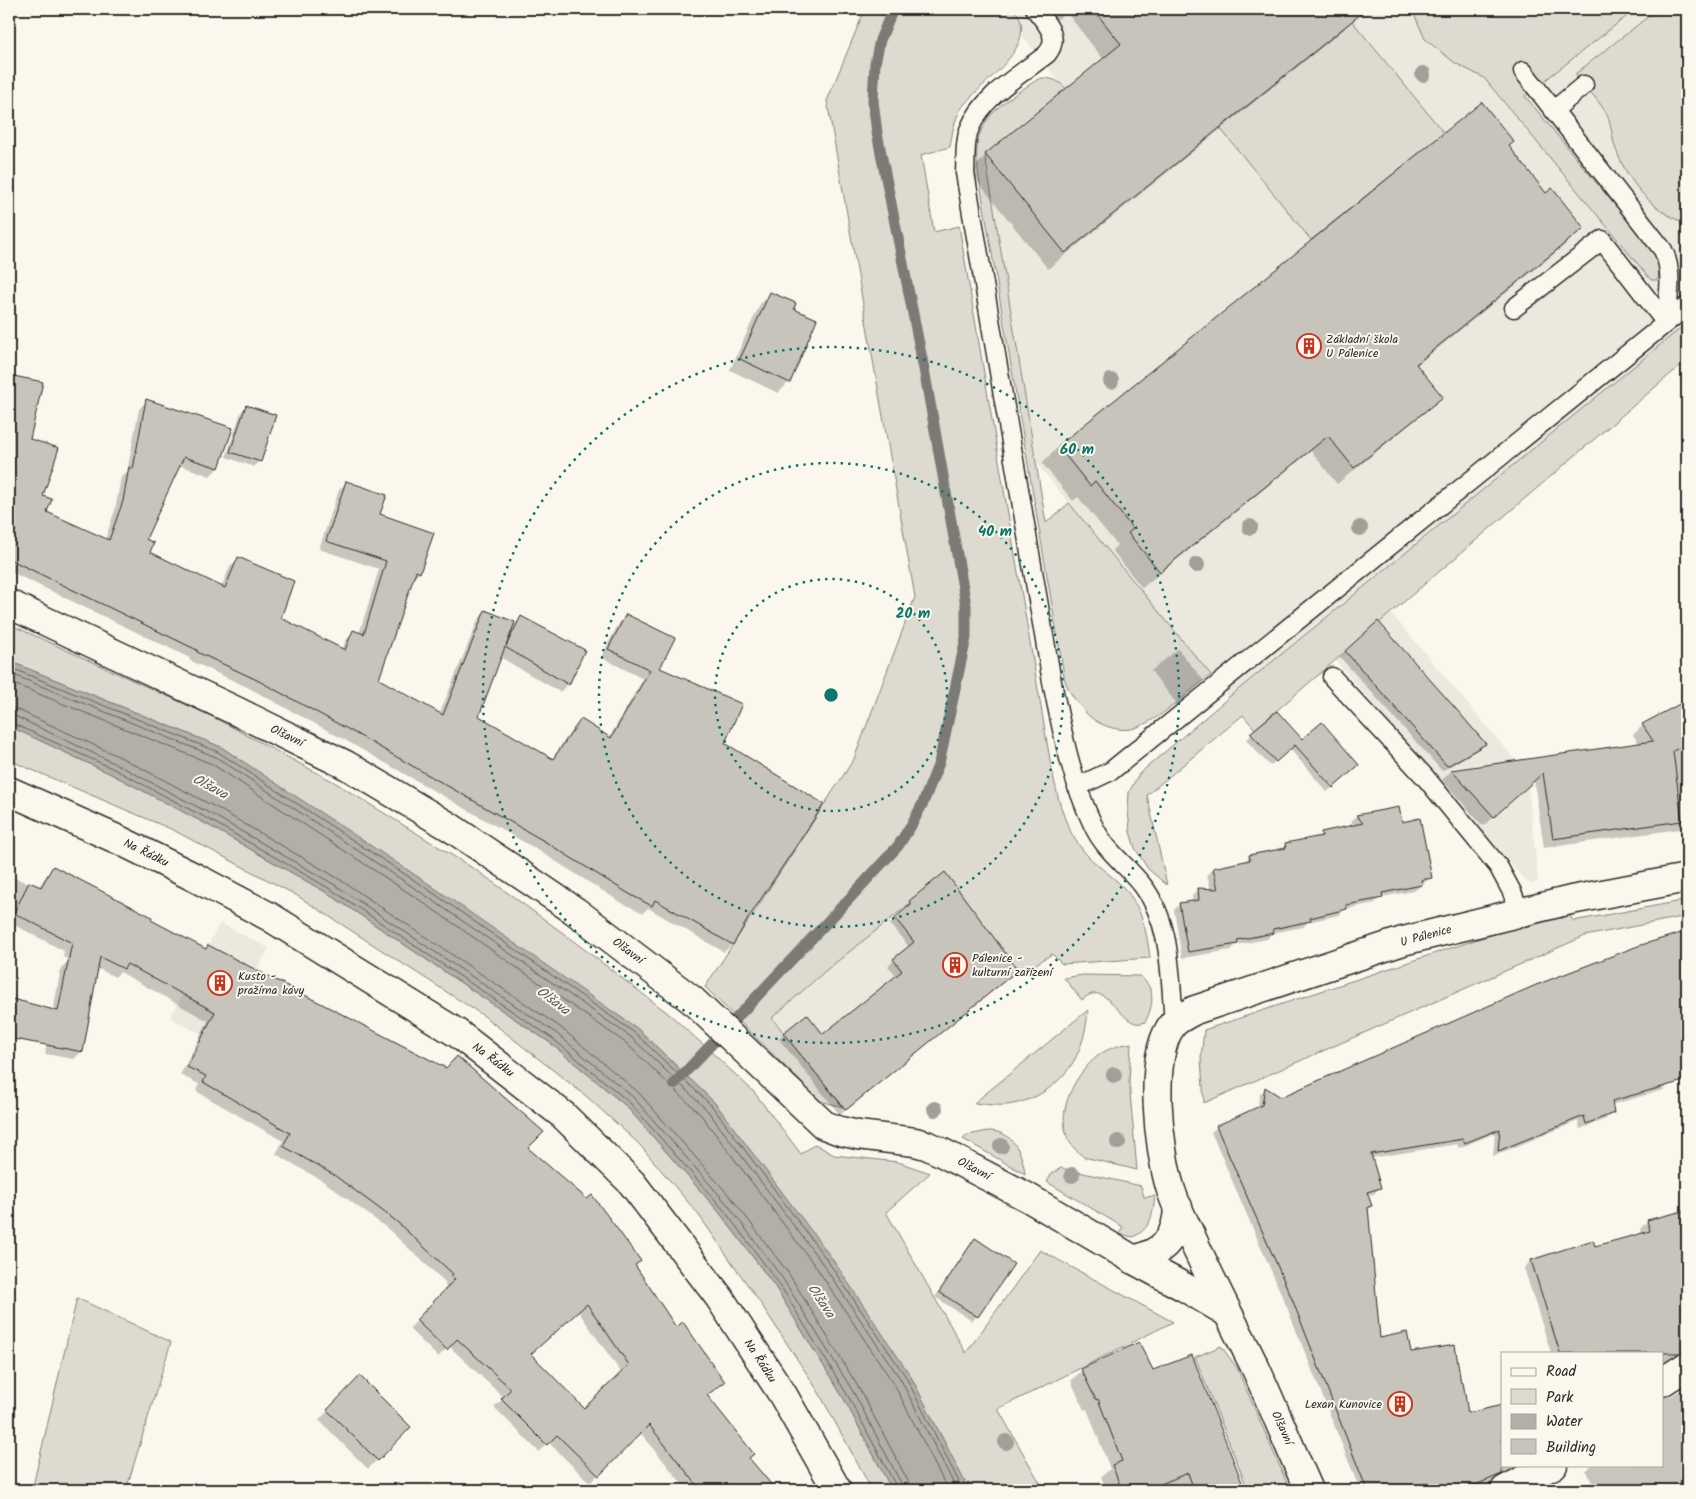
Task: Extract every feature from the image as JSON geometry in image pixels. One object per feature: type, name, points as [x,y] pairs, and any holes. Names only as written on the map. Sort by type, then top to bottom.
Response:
[{"type":"street","name":"Olšavní","points":[[9,604],[346,765],[450,827],[575,911],[692,1000],[824,1125],[858,1135],[893,1138],[926,1145],[1027,1197],[1228,1313]]},
{"type":"street","name":"Na Řádku","points":[[9,791],[196,878],[270,917],[457,1034],[563,1115],[632,1183],[719,1297],[783,1395],[836,1490]]},
{"type":"street","name":"U Pálenice","points":[[1174,1023],[1195,1010],[1404,942],[1571,900],[1687,878]]},
{"type":"street","name":"Olšavní","points":[[1174,1023],[1164,1042],[1159,1058],[1158,1097],[1165,1163],[1170,1188],[1256,1370],[1309,1490]]},
{"type":"street","points":[[1134,1260],[1152,1254],[1168,1241],[1177,1222],[1178,1207]]},
{"type":"street","points":[[1664,1381],[1687,1366]]},
{"type":"street","points":[[1505,1490],[1551,1466]]},
{"type":"lane","points":[[1035,9],[1050,28],[1053,35],[1051,50],[996,93],[980,110],[969,130],[965,173],[1052,682],[1068,760],[1077,787],[1100,838],[1110,852],[1144,888],[1157,911],[1166,942],[1174,1023]]},
{"type":"lane","points":[[1523,71],[1663,250],[1668,260],[1671,276],[1666,323]]},
{"type":"lane","points":[[1554,110],[1584,85]]},
{"type":"lane","points":[[1514,308],[1602,240],[1666,323]]},
{"type":"lane","points":[[1077,787],[1111,771],[1687,306]]},
{"type":"lane","points":[[1332,677],[1425,777],[1498,866],[1520,912]]},
{"type":"shaded area","points":[[1014,9],[1687,9],[1687,360],[1390,612],[1527,774],[1538,880],[1535,884],[1531,884],[1523,878],[1335,660],[1255,729],[1037,464],[985,154],[1066,89],[1023,37],[1023,29]]},
{"type":"shaded area","points":[[945,872],[1017,970],[846,1110],[772,1018],[824,972]]},
{"type":"shaded area","points":[[220,923],[269,948],[218,1043],[170,1018]]},
{"type":"green space","points":[[865,9],[1014,9],[1021,23],[1021,37],[1015,50],[961,109],[955,123],[950,147],[921,155],[934,232],[959,226],[1050,760],[1061,806],[1069,829],[1082,849],[1124,888],[1135,903],[1143,921],[1150,958],[1062,964],[1052,954],[1020,974],[913,901],[824,972],[772,1018],[843,1107],[820,1101],[705,987],[854,759],[915,597],[827,101]]},
{"type":"green space","points":[[1412,9],[1636,9],[1525,96],[1660,260],[1658,280],[1651,280],[1484,78],[1455,63],[1425,39]]},
{"type":"green space","points":[[1658,9],[1687,9],[1687,224],[1662,211],[1633,182],[1619,157],[1606,112],[1575,74]]},
{"type":"green space","points":[[1352,21],[1444,133],[1311,240],[1220,128]]},
{"type":"green space","points":[[1040,78],[1055,80],[1066,89],[985,155],[1046,523],[1069,503],[1211,675],[1154,719],[1129,729],[1115,729],[1096,721],[1086,713],[1074,698],[1065,681],[978,173],[977,146],[983,126],[996,109]]},
{"type":"green space","points":[[1687,323],[1687,360],[1255,729],[1243,715],[1147,795],[1167,885],[1148,869],[1135,848],[1130,832],[1129,792],[1139,774],[1229,697]]},
{"type":"green space","points":[[9,624],[213,717],[334,782],[479,872],[669,1014],[754,1092],[801,1154],[815,1144],[834,1155],[898,1162],[930,1173],[886,1212],[966,1353],[1040,1250],[1173,1322],[998,1409],[1044,1490],[969,1490],[910,1375],[715,1103],[638,1029],[221,747],[9,661]]},
{"type":"green space","points":[[9,726],[111,774],[208,825],[329,894],[549,1042],[626,1106],[719,1212],[774,1285],[844,1399],[892,1490],[872,1490],[818,1391],[763,1307],[698,1214],[639,1144],[586,1096],[484,1016],[296,895],[173,830],[9,760]]},
{"type":"green space","points":[[1687,900],[1687,916],[1585,936],[1204,1103],[1201,1058],[1204,1030],[1481,938],[1569,913],[1573,921]]},
{"type":"green space","points":[[1083,975],[1139,976],[1145,980],[1151,991],[1152,1003],[1145,1022],[1137,1023],[1129,1020],[1100,994],[1091,994],[1082,1000],[1064,978]]},
{"type":"green space","points":[[1088,1010],[1084,1037],[1076,1057],[1062,1077],[1052,1086],[1030,1099],[1018,1103],[994,1105],[974,1103]]},
{"type":"green space","points":[[1131,1043],[1129,1082],[1137,1170],[1084,1157],[1073,1146],[1066,1133],[1064,1119],[1071,1091],[1088,1065],[1106,1050]]},
{"type":"green space","points":[[988,1131],[1004,1134],[1010,1139],[1019,1151],[1025,1174],[963,1139],[968,1135]]},
{"type":"green space","points":[[1061,1168],[1141,1186],[1144,1197],[1155,1196],[1152,1215],[1144,1230],[1133,1237],[1119,1234],[1123,1227],[1047,1182],[1052,1173]]},
{"type":"green space","points":[[77,1298],[171,1342],[126,1490],[32,1490]]},
{"type":"green space","points":[[1221,1346],[1237,1368],[1290,1490],[1248,1490],[1195,1357]]},
{"type":"water","name":"Olšava","points":[[9,661],[221,747],[429,884],[638,1029],[715,1103],[831,1257],[910,1375],[969,1490],[892,1490],[844,1399],[774,1285],[719,1212],[626,1106],[549,1042],[329,894],[208,825],[111,774],[9,726]]},
{"type":"building","points":[[1093,9],[1367,9],[1065,253],[985,154],[1121,44]]},
{"type":"building","name":"Základní škola U Pálenice","points":[[1482,102],[1514,142],[1509,146],[1546,193],[1552,188],[1584,228],[1416,364],[1443,397],[1354,468],[1328,436],[1160,572],[1128,533],[1133,529],[1095,481],[1090,486],[1058,446]]},
{"type":"building","points":[[770,292],[796,303],[794,309],[817,319],[790,383],[740,359]]},
{"type":"building","points":[[9,375],[43,382],[30,439],[59,448],[43,496],[52,499],[47,512],[109,540],[123,501],[129,467],[133,469],[146,399],[233,428],[219,468],[184,457],[146,539],[154,543],[150,552],[225,588],[238,557],[294,581],[281,618],[345,650],[353,630],[364,634],[386,561],[326,541],[346,481],[387,495],[380,514],[434,533],[420,573],[416,571],[379,679],[443,715],[485,610],[515,622],[506,646],[521,616],[585,650],[569,685],[505,647],[479,716],[553,759],[581,719],[611,738],[650,670],[608,649],[626,614],[675,638],[660,668],[742,704],[725,743],[824,804],[749,917],[733,945],[655,900],[652,906],[631,895],[544,841],[353,732],[257,680],[9,559]]},
{"type":"building","points":[[246,405],[276,415],[261,462],[230,452]]},
{"type":"building","points":[[1378,621],[1486,744],[1447,766],[1345,651]]},
{"type":"building","points":[[1687,700],[1687,744],[1673,751],[1682,821],[1553,839],[1543,773],[1494,817],[1451,770],[1653,741],[1642,724]]},
{"type":"building","points":[[1277,711],[1302,739],[1322,722],[1359,765],[1333,788],[1295,745],[1276,762],[1250,733]]},
{"type":"building","points":[[1399,807],[1402,822],[1420,818],[1432,878],[1421,880],[1422,885],[1382,893],[1383,898],[1346,905],[1347,909],[1310,918],[1311,921],[1273,929],[1274,933],[1237,940],[1238,944],[1188,952],[1179,903],[1199,900],[1198,888],[1218,889],[1213,868],[1250,860],[1249,855],[1286,848],[1285,843],[1322,836],[1321,832],[1363,823],[1356,815]]},
{"type":"building","points":[[53,866],[152,917],[151,920],[206,949],[208,945],[446,1068],[457,1056],[544,1132],[528,1148],[587,1199],[592,1195],[641,1261],[635,1265],[676,1327],[683,1322],[725,1382],[707,1395],[754,1454],[749,1458],[776,1490],[701,1490],[649,1425],[599,1476],[557,1435],[547,1445],[501,1399],[511,1389],[457,1339],[447,1350],[416,1320],[455,1279],[451,1276],[453,1274],[396,1221],[334,1175],[283,1146],[290,1133],[203,1082],[206,1076],[187,1067],[215,1012],[127,964],[124,969],[100,957],[83,1052],[9,1038],[9,998],[58,1011],[72,943],[14,913],[29,882],[41,887]],"holes":[[[587,1304],[629,1365],[584,1408],[531,1354]]]},
{"type":"building","name":"Pálenice - kulturní zařízení","points":[[945,872],[1018,970],[846,1110],[783,1033],[807,1014],[823,1034],[902,971],[893,959],[914,942],[895,918],[911,904],[909,901]]},
{"type":"building","points":[[1687,931],[1687,1080],[1612,1101],[1614,1113],[1586,1124],[1584,1116],[1498,1151],[1500,1129],[1465,1143],[1463,1139],[1371,1154],[1381,1188],[1367,1192],[1372,1206],[1368,1207],[1380,1338],[1407,1332],[1411,1352],[1455,1345],[1468,1413],[1501,1405],[1502,1474],[1463,1490],[1367,1490],[1292,1299],[1216,1126],[1262,1105],[1265,1087],[1281,1097],[1536,985],[1638,946]]},
{"type":"building","points":[[1687,1210],[1687,1351],[1679,1353],[1560,1352],[1531,1260],[1593,1240],[1595,1246],[1650,1231],[1647,1220]]},
{"type":"building","points":[[975,1238],[1014,1264],[978,1317],[939,1292]]},
{"type":"building","points":[[1139,1342],[1153,1370],[1192,1355],[1245,1490],[1194,1490],[1188,1473],[1146,1490],[1122,1490],[1112,1465],[1122,1461],[1098,1399],[1096,1400],[1081,1369]]},
{"type":"building","points":[[360,1376],[411,1427],[378,1461],[327,1410]]},
{"type":"waterway","points":[[674,1084],[898,846],[923,803],[939,763],[966,638],[966,605],[924,369],[877,133],[873,101],[875,63],[880,40],[893,9]]},
{"type":"place","name":"Základní škola U Pálenice","points":[[1309,346]]},
{"type":"place","name":"Pálenice - kulturní zařízení","points":[[955,965]]},
{"type":"place","name":"Kusto - pražírna kávy","points":[[220,983]]},
{"type":"place","name":"Lexan Kunovice","points":[[1400,1404]]}]
